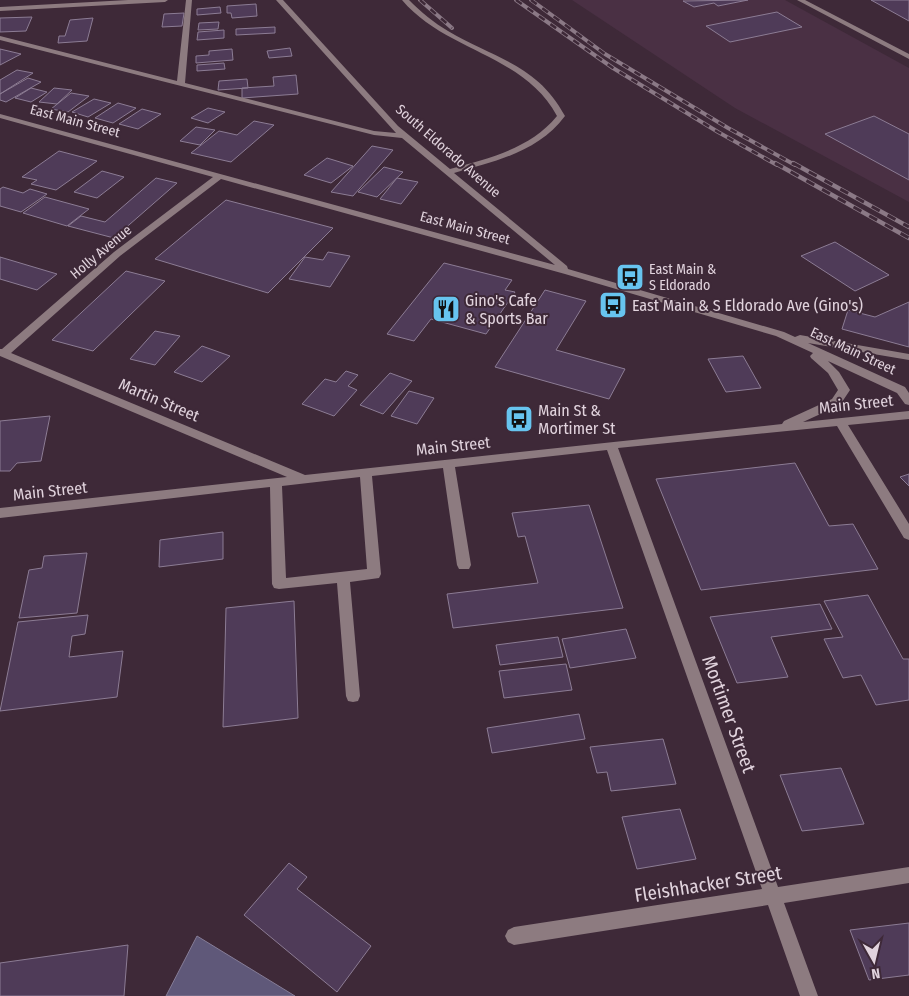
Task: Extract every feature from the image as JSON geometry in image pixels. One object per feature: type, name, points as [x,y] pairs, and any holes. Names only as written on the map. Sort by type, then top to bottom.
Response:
[{"type":"street","points":[[0,9],[67,3],[164,0]]},
{"type":"street","points":[[181,84],[189,0]]},
{"type":"street","name":"South Eldorado Avenue","points":[[278,0],[404,136],[568,272]]},
{"type":"street","points":[[405,0],[428,22],[521,70],[556,103],[561,116],[555,126],[536,139],[509,153],[448,172]]},
{"type":"street","points":[[800,0],[909,57]]},
{"type":"street","points":[[0,38],[374,133],[404,136]]},
{"type":"street","name":"East Main Street","points":[[0,116],[568,272],[780,334],[902,390],[909,401]]},
{"type":"street","name":"Holly Avenue","points":[[2,352],[117,254],[220,176]]},
{"type":"street","points":[[780,334],[909,357]]},
{"type":"street","points":[[779,428],[836,402],[844,390],[838,377],[825,362],[780,334]]},
{"type":"street","name":"Martin Street","points":[[2,352],[305,479]]},
{"type":"street","name":"Main Street","points":[[0,513],[611,445],[909,415]]},
{"type":"street","points":[[840,422],[909,535]]},
{"type":"street","name":"Mortimer Street","points":[[611,445],[809,996]]},
{"type":"street","points":[[448,463],[464,565]]},
{"type":"street","points":[[276,482],[279,584],[374,574],[366,472]]},
{"type":"street","points":[[344,577],[353,696]]},
{"type":"street","name":"Fleishhacker Street","points":[[514,936],[909,875]]},
{"type":"shaded area","points":[[572,0],[785,0],[909,68],[909,202],[735,108]]},
{"type":"shaded area","points":[[197,936],[295,996],[166,996]]},
{"type":"building","points":[[748,0],[718,6],[714,3],[694,7],[683,1]]},
{"type":"building","points":[[871,0],[909,0],[909,21]]},
{"type":"building","points":[[256,4],[257,16],[232,18],[231,13],[227,13],[227,6]]},
{"type":"building","points":[[220,7],[221,13],[197,15],[197,9]]},
{"type":"building","points":[[777,12],[802,27],[730,42],[706,26]]},
{"type":"building","points":[[184,13],[182,26],[162,27],[164,14]]},
{"type":"building","points":[[32,17],[26,31],[0,32],[0,18]]},
{"type":"building","points":[[93,18],[87,41],[58,43],[59,36],[65,36],[70,20]]},
{"type":"building","points":[[219,22],[218,29],[198,30],[199,23]]},
{"type":"building","points":[[275,27],[275,33],[236,35],[236,29]]},
{"type":"building","points":[[224,30],[224,38],[197,40],[198,32]]},
{"type":"building","points":[[290,48],[292,56],[269,58],[267,51]]},
{"type":"building","points":[[0,49],[21,54],[0,65]]},
{"type":"building","points":[[232,49],[233,60],[196,63],[196,56],[209,55],[209,51]]},
{"type":"building","points":[[224,63],[225,69],[197,71],[197,65]]},
{"type":"building","points":[[17,70],[33,73],[0,94],[0,80]]},
{"type":"building","points":[[296,75],[298,94],[242,98],[242,88],[274,86],[273,77]]},
{"type":"building","points":[[28,78],[41,82],[6,102],[0,100],[0,94]]},
{"type":"building","points":[[247,79],[248,88],[218,90],[219,81]]},
{"type":"building","points":[[31,88],[47,92],[31,102],[15,98]]},
{"type":"building","points":[[54,88],[72,90],[57,104],[39,102]]},
{"type":"building","points":[[71,93],[89,96],[68,112],[51,109]]},
{"type":"building","points":[[94,99],[111,103],[88,117],[72,112]]},
{"type":"building","points":[[118,103],[136,108],[113,123],[95,118]]},
{"type":"building","points":[[208,108],[225,112],[208,123],[191,118]]},
{"type":"building","points":[[142,109],[161,114],[138,129],[119,124]]},
{"type":"building","points":[[874,116],[909,134],[909,180],[825,134]]},
{"type":"building","points":[[254,121],[274,125],[231,162],[191,153],[219,131],[237,135]]},
{"type":"building","points":[[196,127],[215,130],[200,145],[180,141]]},
{"type":"building","points":[[372,146],[393,150],[353,196],[331,192]]},
{"type":"building","points":[[59,151],[97,161],[56,190],[31,184],[37,180],[22,177]]},
{"type":"building","points":[[327,158],[353,166],[331,183],[304,175]]},
{"type":"building","points":[[384,167],[403,172],[377,197],[358,192]]},
{"type":"building","points":[[102,171],[124,177],[97,198],[74,192]]},
{"type":"building","points":[[156,178],[177,183],[114,238],[68,226],[81,216],[105,222]]},
{"type":"building","points":[[397,178],[418,182],[401,204],[380,199]]},
{"type":"building","points":[[3,187],[23,193],[30,189],[47,194],[21,212],[0,206],[0,189]]},
{"type":"building","points":[[45,197],[89,209],[67,226],[23,213]]},
{"type":"building","points":[[226,200],[333,228],[268,293],[155,259]]},
{"type":"building","points":[[835,242],[889,275],[855,291],[801,256]]},
{"type":"building","points":[[328,252],[350,256],[330,287],[289,279],[305,257],[323,260]]},
{"type":"building","points":[[0,257],[57,274],[37,290],[0,279]]},
{"type":"building","points":[[444,263],[512,280],[505,290],[515,292],[486,334],[431,319],[414,341],[387,334]]},
{"type":"building","points":[[126,271],[165,281],[93,351],[52,340]]},
{"type":"building","points":[[545,290],[586,301],[556,350],[625,369],[609,399],[495,367]]},
{"type":"building","points":[[909,302],[909,347],[842,329],[848,310],[875,317]]},
{"type":"building","points":[[155,331],[180,336],[155,365],[130,359]]},
{"type":"building","points":[[202,346],[230,356],[202,382],[174,372]]},
{"type":"building","points":[[743,356],[761,388],[726,392],[708,359]]},
{"type":"building","points":[[346,371],[358,375],[348,386],[357,390],[334,416],[302,404],[325,379],[336,382]]},
{"type":"building","points":[[390,373],[412,381],[383,414],[360,405]]},
{"type":"building","points":[[409,391],[434,398],[417,424],[391,416]]},
{"type":"building","points":[[50,416],[41,461],[17,463],[10,471],[0,471],[0,421]]},
{"type":"building","points":[[795,463],[829,526],[853,524],[878,569],[701,590],[656,479]]},
{"type":"building","points":[[909,474],[909,486],[900,477]]},
{"type":"building","points":[[589,505],[623,608],[453,628],[447,594],[538,583],[525,536],[518,537],[512,513]]},
{"type":"building","points":[[223,532],[223,559],[159,567],[160,540]]},
{"type":"building","points":[[87,553],[77,613],[19,618],[29,570],[42,568],[44,556]]},
{"type":"building","points":[[868,595],[903,659],[909,659],[909,700],[876,705],[861,675],[843,678],[824,639],[843,637],[824,601]]},
{"type":"building","points":[[294,601],[298,718],[223,727],[226,608]]},
{"type":"building","points":[[820,604],[832,629],[771,637],[788,677],[737,683],[710,617]]},
{"type":"building","points":[[88,615],[85,634],[72,636],[69,657],[123,651],[117,697],[0,711],[18,622]]},
{"type":"building","points":[[626,629],[636,658],[570,668],[562,639]]},
{"type":"building","points":[[558,637],[563,657],[500,665],[496,645]]},
{"type":"building","points":[[566,664],[572,690],[504,698],[499,671]]},
{"type":"building","points":[[579,714],[585,739],[492,753],[487,728]]},
{"type":"building","points":[[663,739],[676,784],[611,791],[607,772],[597,773],[590,747]]},
{"type":"building","points":[[841,768],[864,824],[802,831],[780,775]]},
{"type":"building","points":[[680,809],[696,859],[637,869],[622,817]]},
{"type":"building","points":[[289,863],[307,877],[297,889],[371,946],[337,992],[244,915]]},
{"type":"building","points":[[909,923],[909,975],[869,980],[850,930]]},
{"type":"building","points":[[128,945],[124,996],[0,996],[0,963]]},
{"type":"railway","points":[[420,0],[452,28]]},
{"type":"railway","points":[[516,0],[613,68],[718,132],[777,165]]},
{"type":"railway","points":[[531,0],[605,54],[728,128],[795,165]]},
{"type":"railway","points":[[775,163],[909,238]]},
{"type":"railway","points":[[793,163],[909,227]]},
{"type":"place","name":"East Main & S Eldorado","points":[[630,277]]},
{"type":"place","name":"East Main & S Eldorado Ave (Gino's)","points":[[613,305]]},
{"type":"place","name":"Gino's Cafe & Sports Bar","points":[[446,309]]},
{"type":"place","name":"Main St & Mortimer St","points":[[519,419]]}]
